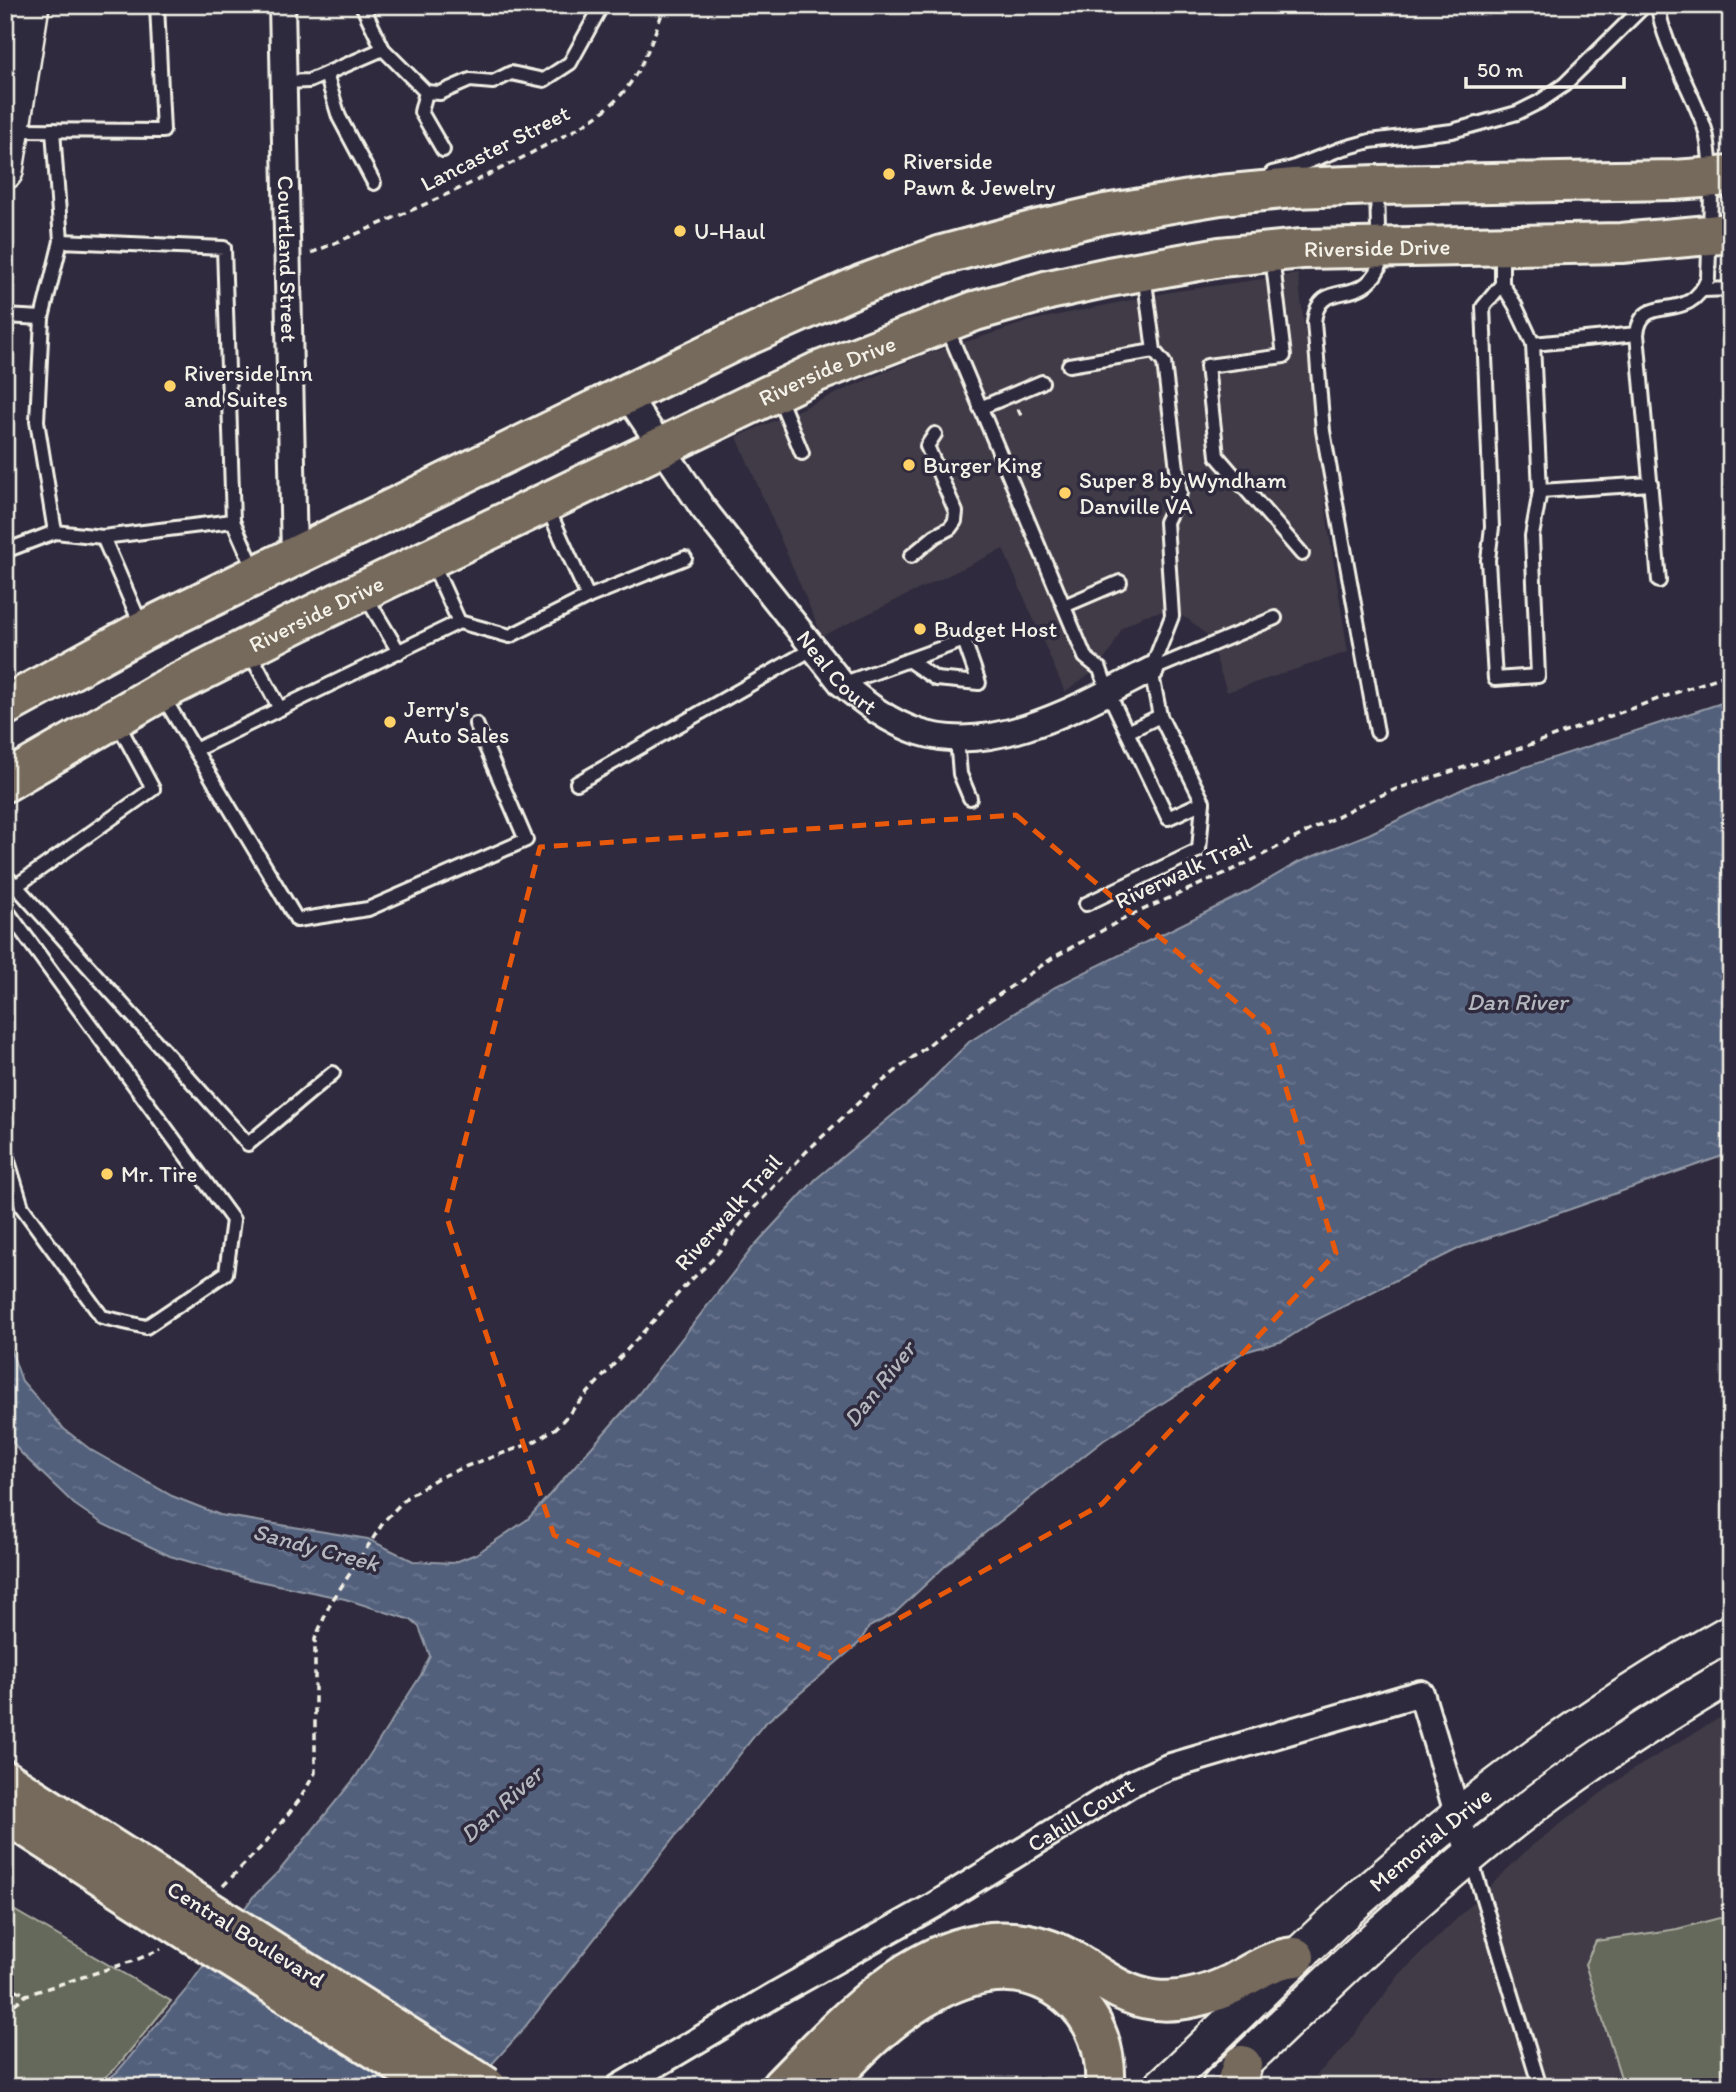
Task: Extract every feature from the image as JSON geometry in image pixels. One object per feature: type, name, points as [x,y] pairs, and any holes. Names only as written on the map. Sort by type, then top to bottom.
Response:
[{"type":"main road","points":[[5,171],[8,130],[26,12]]},
{"type":"main road","points":[[5,706],[144,630],[256,574],[733,342],[861,285],[942,255],[1094,217],[1220,195],[1294,188],[1660,180],[1720,176]]},
{"type":"main road","name":"Riverside Drive","points":[[5,782],[114,717],[296,623],[817,372],[944,321],[1049,290],[1220,257],[1302,249],[1621,243],[1720,235]]},
{"type":"main road","points":[[295,555],[296,623]]},
{"type":"main road","points":[[5,680],[19,680],[79,666]]},
{"type":"main road","name":"Memorial Drive","points":[[1161,2087],[1368,1890],[1458,1815],[1538,1754],[1616,1700],[1731,1632]]},
{"type":"main road","name":"Memorial Drive","points":[[1232,2079],[1377,1937],[1470,1856],[1584,1769],[1672,1710],[1731,1675]]},
{"type":"main road","name":"Central Boulevard","points":[[5,1780],[184,1911],[436,2087]]},
{"type":"main road","name":"Central Boulevard","points":[[5,1813],[184,1911],[487,2087]]},
{"type":"main road","points":[[781,2087],[835,2031],[907,1972],[937,1956],[967,1945],[993,1941],[1019,1942],[1045,1948],[1072,1959],[1111,1986],[1133,1996],[1156,2000],[1184,1999],[1211,1993],[1260,1968],[1284,1958],[1295,1957]]},
{"type":"main road","points":[[824,2087],[878,2032],[906,2010],[946,1986],[971,1976],[998,1970],[1037,1976],[1057,1986],[1078,2003],[1091,2021],[1100,2041],[1105,2063],[1105,2087]]},
{"type":"street","name":"Courtland Street","points":[[282,5],[295,555]]},
{"type":"street","name":"Neal Court","points":[[626,394],[702,507],[842,684],[866,704],[892,720],[921,732],[957,739],[998,736],[1019,730],[1108,692],[1151,670]]},
{"type":"street","name":"Cahill Court","points":[[619,2087],[776,1994],[933,1906],[1130,1784],[1168,1767],[1421,1693],[1470,1856]]},
{"type":"lane","points":[[8,130],[163,131],[157,5]]},
{"type":"lane","points":[[362,5],[383,49],[426,92],[440,93],[470,80],[493,82],[511,73],[544,80],[570,64],[602,5]]},
{"type":"lane","points":[[1220,195],[1248,181],[1341,149],[1370,141],[1452,131],[1517,113],[1564,85],[1645,5]]},
{"type":"lane","points":[[1658,5],[1667,36],[1705,129],[1720,176],[1720,235],[1703,290],[1685,305],[1651,310],[1644,314],[1637,334],[1659,581]]},
{"type":"lane","points":[[284,82],[309,81],[383,49]]},
{"type":"lane","points":[[326,74],[339,117],[374,183]]},
{"type":"lane","points":[[426,92],[421,112],[443,150]]},
{"type":"lane","points":[[53,130],[61,241],[42,318],[37,421],[55,532]]},
{"type":"lane","points":[[1377,185],[1379,268],[1374,279],[1357,290],[1328,295],[1320,302],[1314,322],[1323,431],[1377,732]]},
{"type":"lane","points":[[61,241],[224,248],[233,521],[256,574]]},
{"type":"lane","points":[[1502,245],[1502,284],[1533,344],[1541,491],[1532,537],[1538,676],[1495,679],[1488,560],[1492,527],[1483,307],[1502,284]]},
{"type":"lane","points":[[1272,252],[1284,356],[1207,366],[1217,456],[1302,554]]},
{"type":"lane","points":[[1086,904],[1199,850],[1203,802],[1160,716],[1151,670],[1172,616],[1166,522],[1180,493],[1164,363],[1154,351],[1143,271]]},
{"type":"lane","points":[[1703,290],[1731,289]]},
{"type":"lane","points":[[5,316],[42,318]]},
{"type":"lane","points":[[944,321],[1085,657],[1100,669],[1108,692],[1168,817],[1203,802]]},
{"type":"lane","points":[[1533,344],[1637,334]]},
{"type":"lane","points":[[1069,365],[1154,351]]},
{"type":"lane","points":[[981,408],[1042,382]]},
{"type":"lane","points":[[776,392],[802,453]]},
{"type":"lane","points":[[911,556],[935,536],[950,528],[955,521],[956,512],[927,446],[935,434]]},
{"type":"lane","points":[[1541,491],[1651,484]]},
{"type":"lane","points":[[545,503],[588,597]]},
{"type":"lane","points":[[5,551],[55,532],[103,537],[233,521]]},
{"type":"lane","points":[[103,537],[144,630]]},
{"type":"lane","points":[[431,558],[459,622]]},
{"type":"lane","points":[[195,750],[459,622],[510,636],[588,597],[685,558]]},
{"type":"lane","points":[[1063,606],[1119,582]]},
{"type":"lane","points":[[363,591],[399,652]]},
{"type":"lane","points":[[1151,670],[1275,618]]},
{"type":"lane","points":[[842,684],[908,660],[964,640],[979,683],[936,680],[908,660]]},
{"type":"lane","points":[[577,783],[814,648]]},
{"type":"lane","points":[[248,649],[280,709]]},
{"type":"lane","points":[[160,692],[297,920],[368,909],[526,840],[476,724]]},
{"type":"lane","points":[[1127,732],[1160,716]]},
{"type":"lane","points":[[16,886],[153,789],[114,717]]},
{"type":"lane","points":[[957,739],[960,774],[970,798]]},
{"type":"lane","points":[[5,875],[248,1144],[333,1073]]},
{"type":"lane","points":[[5,908],[233,1220],[226,1273],[146,1327],[102,1318],[22,1208],[5,1151]]},
{"type":"lane","points":[[1470,1856],[1540,2087]]},
{"type":"path","name":"Lancaster Street","points":[[288,262],[473,184],[572,131],[620,96],[634,75],[655,32],[664,5]]},
{"type":"path","name":"Riverwalk Trail","points":[[5,2012],[26,1996],[160,1951],[184,1911],[265,1843],[300,1799],[314,1773],[315,1640],[330,1604],[371,1540],[407,1497],[436,1479],[531,1443],[556,1428],[685,1285],[712,1260],[755,1207],[813,1146],[873,1089],[946,1031],[1054,957],[1127,917],[1241,866],[1359,804],[1731,673]]},
{"type":"path","points":[[5,1984],[26,1996]]},
{"type":"highlighted area","points":[[1016,815],[1268,1029],[1336,1253],[1102,1504],[829,1658],[554,1535],[446,1215],[540,847]]},
{"type":"shaded area","points":[[1298,274],[1328,526],[1348,652],[1227,692],[1209,637],[1189,620],[1169,610],[1145,615],[1122,628],[1110,652],[1092,673],[1065,692],[1003,549],[822,636],[737,437],[921,356],[1034,320],[1170,292]]},
{"type":"shaded area","points":[[1731,1711],[1731,2087],[1304,2087],[1344,2048],[1400,1974],[1530,1847],[1629,1772]]},
{"type":"green space","points":[[5,1905],[171,2001],[115,2069],[93,2087],[5,2087]]},
{"type":"green space","points":[[1731,1915],[1731,2087],[1624,2087],[1585,1964],[1596,1941],[1677,1929]]},
{"type":"water","name":"Dan River","points":[[1731,700],[1731,1153],[1462,1247],[1318,1319],[1283,1341],[1244,1352],[1104,1440],[958,1554],[894,1614],[869,1627],[859,1643],[763,1725],[520,2033],[471,2087],[99,2087],[118,2071],[186,1990],[253,1897],[280,1870],[355,1778],[421,1675],[430,1656],[419,1627],[411,1620],[345,1599],[249,1579],[170,1556],[103,1524],[74,1504],[20,1452],[5,1432],[5,1334],[22,1381],[64,1429],[91,1450],[172,1496],[220,1515],[368,1539],[413,1561],[453,1563],[476,1554],[528,1519],[636,1397],[754,1246],[816,1179],[918,1094],[969,1042],[1055,987],[1249,891],[1299,862],[1369,834],[1473,784]]},
{"type":"place","name":"Riverside Pawn & Jewelry","points":[[889,174]]},
{"type":"place","name":"U-Haul","points":[[680,231]]},
{"type":"place","name":"Riverside Inn and Suites","points":[[170,386]]},
{"type":"place","name":"Burger King","points":[[909,465]]},
{"type":"place","name":"Super 8 by Wyndham Danville VA","points":[[1065,493]]},
{"type":"place","name":"Budget Host","points":[[920,629]]},
{"type":"place","name":"Jerry's Auto Sales","points":[[390,722]]},
{"type":"place","name":"Mr. Tire","points":[[107,1174]]},
{"type":"water label","name":"Sandy Creek","points":[[316,1547]]}]
